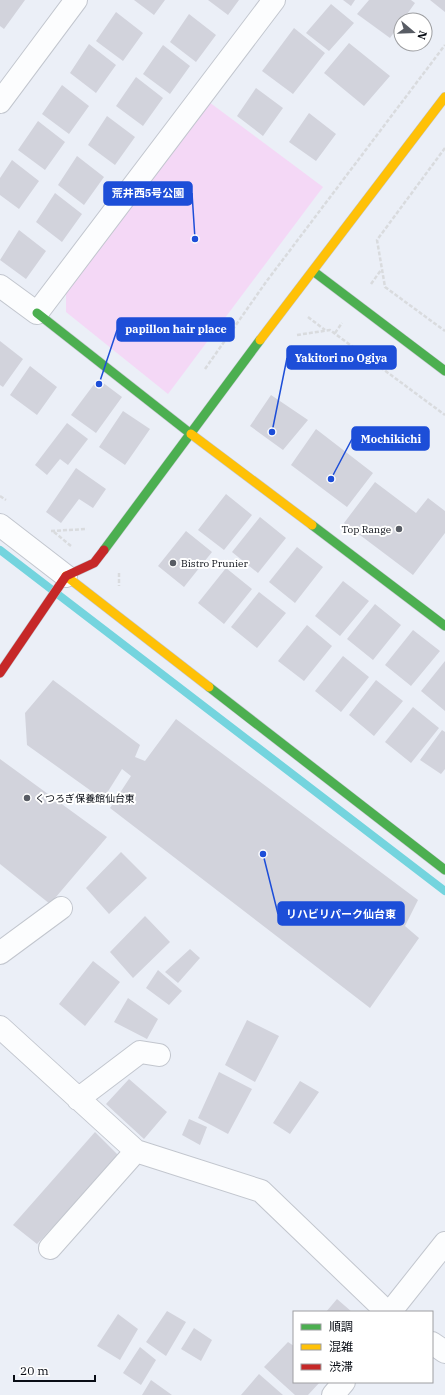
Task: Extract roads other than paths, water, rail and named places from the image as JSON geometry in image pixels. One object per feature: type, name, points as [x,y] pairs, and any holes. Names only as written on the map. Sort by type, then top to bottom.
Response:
[{"type":"street","points":[[0,102],[76,0]]},
{"type":"street","points":[[37,313],[274,0]]},
{"type":"street","points":[[0,673],[65,578],[94,563],[313,271],[441,110]]},
{"type":"street","points":[[313,271],[445,371]]},
{"type":"street","points":[[0,286],[445,626]]},
{"type":"street","points":[[0,526],[65,578],[445,870]]},
{"type":"street","points":[[0,953],[61,908]]},
{"type":"street","points":[[0,1027],[136,1150],[261,1191],[386,1311]]},
{"type":"street","points":[[78,1099],[140,1052],[159,1055]]},
{"type":"street","points":[[50,1248],[136,1150]]},
{"type":"street","points":[[393,1311],[394,1306],[445,1243]]},
{"type":"street","points":[[433,1344],[445,1352]]},
{"type":"street","points":[[333,1395],[343,1383]]},
{"type":"waterway","points":[[0,550],[445,891]]},
{"type":"place","name":"荒井西5号公園","points":[[195,239]]},
{"type":"place","name":"papillon hair place","points":[[99,384]]},
{"type":"place","name":"Yakitori no Ogiya","points":[[272,432]]},
{"type":"place","name":"Mochikichi","points":[[331,479]]},
{"type":"place","name":"Top Range","points":[[399,529]]},
{"type":"place","name":"Bistro Prunier","points":[[173,563]]},
{"type":"place","name":"くつろぎ保養館仙台東","points":[[27,798]]},
{"type":"place","name":"リハビリパーク仙台東","points":[[263,854]]}]
